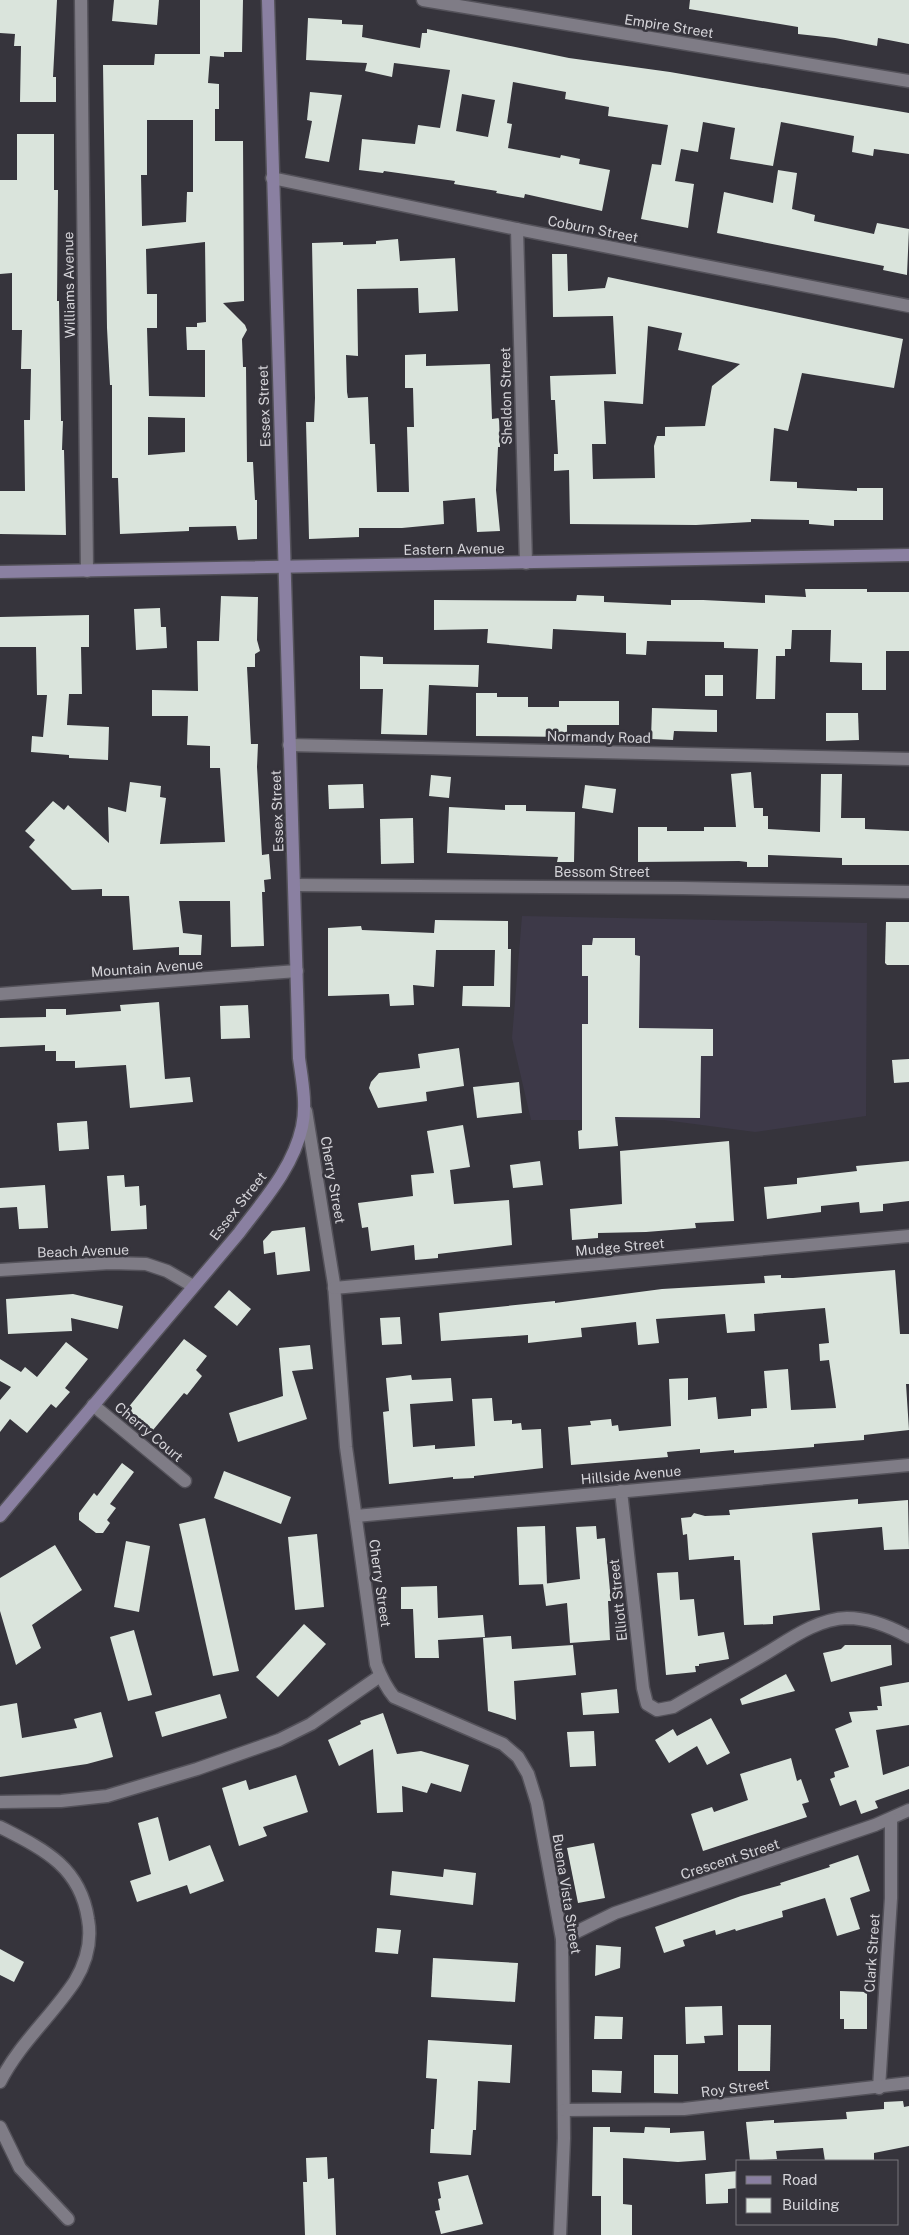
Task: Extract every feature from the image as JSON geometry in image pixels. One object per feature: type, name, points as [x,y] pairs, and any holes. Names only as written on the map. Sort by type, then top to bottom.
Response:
[{"type":"main road","name":"Essex Street","points":[[0,1516],[239,1233],[270,1193],[286,1167],[302,1126],[303,1088],[299,1058],[268,0]]},
{"type":"main road","name":"Eastern Avenue","points":[[0,572],[909,555]]},
{"type":"street","name":"Williams Avenue","points":[[81,0],[87,571]]},
{"type":"street","name":"Empire Street","points":[[423,0],[909,81]]},
{"type":"street","name":"Coburn Street","points":[[272,178],[517,229],[909,306]]},
{"type":"street","name":"Sheldon Street","points":[[517,229],[526,562]]},
{"type":"street","name":"Normandy Road","points":[[289,745],[909,759]]},
{"type":"street","name":"Bessom Street","points":[[295,885],[909,892]]},
{"type":"street","name":"Mountain Avenue","points":[[0,994],[297,972]]},
{"type":"street","name":"Cherry Street","points":[[303,1088],[334,1288],[346,1447],[376,1664],[380,1676]]},
{"type":"street","name":"Mudge Street","points":[[334,1288],[909,1236]]},
{"type":"street","name":"Beach Avenue","points":[[0,1270],[110,1262],[146,1264],[167,1270],[193,1286]]},
{"type":"street","name":"Cherry Court","points":[[94,1405],[185,1481]]},
{"type":"street","name":"Hillside Avenue","points":[[356,1516],[909,1465]]},
{"type":"street","name":"Elliott Street","points":[[621,1491],[641,1669],[647,1704],[657,1710],[673,1707],[802,1632],[832,1621],[847,1618],[887,1626],[909,1637]]},
{"type":"street","points":[[0,1802],[62,1801],[107,1796],[189,1772],[287,1736],[325,1715],[380,1676]]},
{"type":"street","name":"Buena Vista Street","points":[[380,1676],[383,1684],[394,1697],[503,1744],[518,1757],[528,1774],[537,1803],[562,1939],[564,2110],[560,2235]]},
{"type":"street","name":"Crescent Street","points":[[562,1939],[615,1913],[891,1819],[909,1810]]},
{"type":"street","name":"Clark Street","points":[[879,2088],[891,1898],[891,1819]]},
{"type":"street","points":[[0,1827],[40,1847],[65,1868],[83,1894],[90,1937],[88,1953],[74,1981],[12,2060],[0,2082]]},
{"type":"street","name":"Roy Street","points":[[564,2110],[684,2109],[879,2088],[909,2083]]},
{"type":"street","points":[[0,2128],[20,2168],[68,2219]]},
{"type":"shaded area","points":[[522,916],[867,923],[866,1116],[755,1132],[664,1120],[531,1120],[512,1038]]},
{"type":"building","points":[[0,0],[57,0],[53,77],[56,77],[56,102],[20,102],[21,46],[14,46],[15,34],[0,33]]},
{"type":"building","points":[[114,0],[159,0],[157,25],[112,21]]},
{"type":"building","points":[[200,0],[243,0],[242,52],[224,52],[224,57],[210,56],[208,83],[219,84],[219,109],[215,109],[215,141],[243,141],[244,301],[223,303],[245,325],[247,330],[242,339],[243,367],[246,367],[247,462],[253,462],[255,500],[257,500],[257,539],[238,540],[236,526],[189,527],[189,531],[120,534],[118,478],[112,478],[112,385],[110,385],[107,328],[103,65],[154,65],[155,54],[200,54]],"holes":[[[147,120],[193,120],[193,192],[187,192],[186,222],[142,226],[141,175],[147,175]],[[205,242],[206,322],[197,323],[197,327],[186,327],[187,350],[205,350],[205,397],[149,396],[147,328],[157,328],[157,294],[147,294],[146,249]],[[148,417],[185,418],[185,452],[148,455]]]},
{"type":"building","points":[[690,0],[909,0],[909,44],[878,38],[877,46],[835,38],[798,34],[798,27],[689,9]]},
{"type":"building","points":[[308,18],[342,20],[342,24],[363,25],[362,37],[420,48],[422,33],[427,33],[427,29],[569,58],[670,72],[909,113],[909,154],[874,149],[873,156],[852,152],[854,136],[781,122],[773,166],[730,159],[735,128],[703,122],[698,152],[681,149],[675,181],[694,184],[688,228],[641,219],[652,164],[661,165],[668,125],[608,116],[609,107],[565,99],[566,92],[513,82],[507,123],[512,124],[508,148],[560,158],[561,155],[580,159],[579,164],[610,170],[602,211],[525,194],[524,198],[496,193],[497,191],[454,184],[455,181],[384,171],[383,173],[359,170],[362,139],[415,144],[418,125],[440,128],[450,70],[394,63],[392,77],[365,71],[367,63],[306,60]],"holes":[[[462,94],[495,100],[488,137],[456,131]]]},
{"type":"building","points":[[310,92],[342,95],[329,162],[305,158],[312,121],[307,120]]},
{"type":"building","points":[[17,134],[54,134],[54,190],[58,190],[57,301],[59,301],[61,421],[63,421],[62,450],[64,450],[66,535],[0,534],[0,491],[25,491],[24,420],[30,420],[31,369],[21,369],[22,330],[12,330],[12,273],[0,274],[0,180],[17,180]]},
{"type":"building","points":[[778,170],[797,173],[792,209],[815,215],[814,221],[874,234],[877,223],[909,229],[907,275],[883,270],[884,266],[717,233],[724,192],[773,203]]},
{"type":"building","points":[[398,239],[400,261],[455,258],[458,311],[419,313],[418,288],[357,289],[358,356],[346,355],[347,392],[348,398],[368,397],[370,444],[375,444],[377,492],[409,492],[407,427],[414,427],[413,388],[405,388],[405,355],[426,354],[426,366],[490,364],[492,419],[499,418],[500,447],[498,447],[496,490],[500,531],[477,532],[475,498],[443,501],[444,524],[402,528],[359,528],[359,537],[309,539],[306,422],[314,422],[315,398],[312,243],[343,242],[343,245],[376,244],[376,241]]},
{"type":"building","points":[[552,254],[567,254],[568,291],[605,288],[608,277],[903,339],[894,388],[802,373],[788,431],[774,428],[770,481],[797,482],[797,488],[857,491],[857,488],[883,488],[883,520],[834,520],[834,526],[809,524],[809,520],[751,519],[751,522],[696,525],[570,524],[569,470],[554,471],[554,454],[558,454],[555,400],[551,400],[550,376],[616,374],[613,316],[553,317]],"holes":[[[648,326],[682,333],[678,350],[740,364],[712,386],[705,426],[665,427],[665,436],[657,436],[654,446],[655,478],[593,479],[592,444],[606,444],[604,401],[643,404]]]},
{"type":"building","points":[[805,589],[867,589],[867,592],[909,592],[909,651],[886,651],[886,690],[862,690],[862,663],[830,662],[831,630],[792,630],[791,649],[785,649],[785,656],[776,656],[775,699],[756,699],[758,649],[724,648],[724,642],[647,641],[646,655],[626,654],[626,633],[553,629],[552,649],[487,643],[488,629],[434,630],[434,600],[576,601],[577,595],[604,596],[604,602],[671,605],[671,600],[765,603],[765,595],[806,597]]},
{"type":"building","points":[[221,596],[258,597],[257,640],[260,651],[255,654],[255,667],[247,667],[251,744],[258,744],[257,767],[262,855],[269,854],[271,879],[264,880],[265,892],[262,892],[264,946],[231,947],[230,901],[179,901],[183,933],[202,935],[201,955],[179,955],[179,947],[133,950],[129,896],[102,896],[102,889],[72,890],[29,847],[35,840],[25,831],[53,801],[64,810],[68,805],[109,843],[108,807],[126,812],[130,782],[161,786],[160,797],[166,798],[160,844],[225,842],[220,768],[210,768],[210,746],[187,745],[188,716],[152,716],[152,690],[198,691],[197,641],[219,641]]},
{"type":"building","points":[[160,608],[161,627],[166,627],[167,648],[136,650],[134,609]]},
{"type":"building","points":[[89,615],[89,647],[81,647],[82,694],[69,694],[67,725],[109,727],[108,760],[69,758],[69,755],[31,752],[32,736],[43,737],[47,695],[37,695],[36,647],[0,647],[0,617]]},
{"type":"building","points":[[360,656],[383,657],[383,664],[479,665],[478,687],[429,685],[427,735],[381,734],[383,689],[360,689]]},
{"type":"building","points":[[705,675],[723,675],[723,696],[705,696]]},
{"type":"building","points":[[476,693],[497,693],[497,697],[528,697],[528,707],[559,707],[559,701],[619,701],[619,725],[567,725],[567,737],[476,736]]},
{"type":"building","points":[[652,708],[717,710],[717,732],[674,731],[673,740],[651,739]]},
{"type":"building","points":[[826,713],[858,713],[859,740],[826,741]]},
{"type":"building","points":[[751,772],[754,808],[763,808],[763,816],[768,816],[768,829],[820,832],[821,774],[842,774],[841,818],[865,818],[865,829],[909,831],[909,865],[842,865],[842,858],[768,855],[768,867],[747,867],[747,862],[739,861],[638,862],[638,827],[667,827],[667,831],[704,831],[704,827],[736,827],[731,774]]},
{"type":"building","points":[[431,775],[451,777],[449,798],[429,796]]},
{"type":"building","points":[[363,784],[364,808],[329,809],[328,785]]},
{"type":"building","points":[[585,785],[616,789],[613,813],[582,808]]},
{"type":"building","points":[[505,805],[526,805],[526,811],[575,812],[574,862],[557,862],[558,857],[447,853],[449,807],[505,810]]},
{"type":"building","points":[[413,818],[414,863],[381,864],[380,819]]},
{"type":"building","points":[[435,920],[508,921],[508,949],[511,949],[510,1007],[462,1006],[463,986],[494,986],[495,950],[436,950],[434,987],[413,985],[414,1005],[390,1006],[389,994],[328,996],[328,928],[361,926],[362,930],[434,933]]},
{"type":"building","points":[[886,922],[909,922],[909,965],[887,965],[885,963]]},
{"type":"building","points":[[593,938],[635,938],[635,955],[640,956],[639,1028],[713,1029],[713,1056],[701,1056],[700,1118],[615,1117],[618,1146],[579,1149],[578,1131],[582,1130],[582,1024],[588,1024],[588,976],[582,976],[582,945],[592,945]]},
{"type":"building","points":[[159,1002],[165,1079],[190,1077],[193,1102],[130,1108],[126,1065],[75,1068],[75,1061],[56,1061],[56,1051],[45,1051],[45,1045],[0,1047],[0,1018],[46,1017],[46,1009],[66,1009],[66,1015],[121,1011],[120,1005]]},
{"type":"building","points":[[248,1005],[250,1038],[221,1039],[220,1006]]},
{"type":"building","points":[[459,1048],[464,1086],[426,1092],[427,1101],[378,1108],[369,1088],[371,1082],[379,1073],[420,1068],[418,1054]]},
{"type":"building","points":[[909,1059],[909,1082],[894,1083],[892,1060]]},
{"type":"building","points":[[519,1082],[522,1113],[477,1118],[473,1087]]},
{"type":"building","points":[[87,1121],[89,1149],[59,1151],[57,1123]]},
{"type":"building","points":[[463,1125],[470,1167],[450,1170],[454,1204],[509,1200],[512,1245],[438,1254],[438,1258],[415,1260],[414,1245],[371,1251],[368,1227],[362,1228],[358,1203],[413,1196],[411,1175],[434,1173],[427,1131]]},
{"type":"building","points":[[729,1141],[734,1221],[695,1223],[696,1228],[598,1233],[598,1238],[572,1240],[570,1209],[622,1204],[620,1151]]},
{"type":"building","points":[[540,1161],[543,1185],[513,1188],[510,1165]]},
{"type":"building","points":[[909,1161],[909,1201],[883,1204],[883,1211],[860,1213],[859,1202],[821,1206],[821,1212],[767,1219],[764,1187],[797,1184],[797,1178],[857,1171],[856,1166]]},
{"type":"building","points":[[124,1175],[125,1187],[139,1186],[140,1206],[146,1205],[147,1229],[111,1231],[107,1176]]},
{"type":"building","points":[[45,1185],[48,1228],[19,1229],[17,1207],[0,1208],[0,1188]]},
{"type":"building","points":[[305,1227],[310,1271],[277,1275],[275,1252],[264,1254],[263,1241],[272,1231]]},
{"type":"building","points":[[895,1270],[900,1334],[909,1334],[909,1384],[906,1384],[909,1430],[864,1435],[864,1440],[814,1444],[814,1447],[734,1453],[734,1450],[700,1453],[700,1449],[667,1452],[668,1457],[571,1465],[568,1427],[591,1425],[590,1421],[611,1419],[612,1426],[618,1425],[619,1431],[671,1426],[669,1379],[688,1378],[688,1400],[716,1397],[718,1419],[751,1416],[751,1409],[767,1408],[764,1371],[788,1369],[791,1410],[836,1408],[829,1360],[820,1361],[819,1344],[829,1343],[825,1308],[754,1314],[755,1331],[727,1333],[725,1314],[656,1319],[659,1343],[638,1345],[636,1322],[581,1328],[582,1337],[528,1343],[528,1335],[441,1341],[439,1313],[555,1301],[555,1303],[662,1289],[765,1283],[764,1276],[781,1275],[781,1278],[793,1278]]},
{"type":"building","points":[[229,1290],[251,1309],[237,1326],[214,1307]]},
{"type":"building","points":[[73,1294],[123,1306],[118,1329],[71,1318],[72,1331],[8,1334],[6,1299]]},
{"type":"building","points":[[400,1317],[402,1344],[382,1345],[380,1318]]},
{"type":"building","points":[[184,1339],[207,1356],[196,1370],[202,1376],[187,1395],[184,1393],[153,1430],[127,1409]]},
{"type":"building","points":[[66,1342],[88,1359],[65,1388],[70,1392],[56,1408],[51,1404],[27,1433],[10,1419],[0,1432],[0,1400],[11,1387],[0,1381],[0,1359],[21,1372],[25,1367],[37,1377]]},
{"type":"building","points":[[310,1345],[313,1369],[292,1371],[307,1419],[238,1442],[229,1413],[283,1396],[279,1348]]},
{"type":"building","points":[[411,1375],[412,1380],[451,1378],[453,1401],[410,1404],[413,1447],[435,1445],[435,1449],[475,1446],[472,1399],[492,1398],[494,1421],[512,1420],[512,1424],[521,1423],[522,1430],[541,1429],[543,1468],[474,1476],[474,1478],[453,1479],[453,1477],[389,1484],[383,1412],[389,1411],[386,1378]]},
{"type":"building","points":[[122,1463],[134,1472],[110,1504],[116,1508],[107,1520],[110,1523],[103,1533],[96,1533],[79,1520],[79,1513],[94,1493],[97,1496]]},
{"type":"building","points":[[224,1471],[291,1497],[281,1524],[214,1498]]},
{"type":"building","points":[[858,1499],[858,1504],[908,1500],[909,1549],[884,1550],[882,1527],[812,1533],[820,1610],[773,1616],[773,1624],[744,1625],[740,1560],[734,1560],[734,1556],[689,1560],[687,1534],[683,1535],[681,1518],[691,1517],[694,1513],[705,1516],[730,1515],[729,1510]]},
{"type":"building","points":[[205,1518],[239,1671],[213,1676],[179,1524]]},
{"type":"building","points":[[545,1526],[547,1584],[519,1585],[517,1527]]},
{"type":"building","points":[[596,1526],[597,1539],[605,1538],[611,1601],[608,1601],[610,1640],[570,1643],[567,1603],[546,1606],[543,1584],[580,1579],[576,1527]]},
{"type":"building","points":[[317,1534],[324,1607],[295,1610],[288,1537]]},
{"type":"building","points":[[126,1541],[150,1546],[139,1612],[114,1607]]},
{"type":"building","points":[[55,1545],[82,1590],[32,1625],[41,1648],[16,1665],[0,1611],[0,1578]]},
{"type":"building","points":[[678,1572],[680,1600],[694,1599],[698,1636],[724,1632],[729,1659],[699,1664],[699,1666],[695,1666],[696,1672],[666,1675],[657,1573]]},
{"type":"building","points":[[437,1586],[438,1618],[483,1615],[485,1637],[438,1640],[439,1658],[415,1658],[413,1609],[401,1609],[401,1587]]},
{"type":"building","points":[[304,1624],[326,1644],[278,1697],[256,1677]]},
{"type":"building","points":[[134,1630],[152,1695],[128,1701],[110,1637]]},
{"type":"building","points":[[511,1636],[512,1649],[573,1645],[576,1675],[514,1681],[516,1720],[488,1711],[483,1638]]},
{"type":"building","points":[[845,1645],[891,1645],[892,1665],[831,1682],[823,1653],[841,1649]]},
{"type":"building","points":[[786,1674],[795,1691],[742,1705],[740,1699]]},
{"type":"building","points":[[909,1682],[909,1725],[876,1730],[883,1775],[909,1766],[909,1789],[875,1801],[878,1808],[861,1814],[856,1800],[840,1806],[830,1779],[835,1777],[834,1772],[849,1767],[835,1729],[852,1722],[849,1712],[878,1710],[877,1706],[882,1706],[880,1687]]},
{"type":"building","points":[[617,1689],[619,1713],[583,1715],[581,1693]]},
{"type":"building","points":[[220,1694],[227,1718],[162,1737],[155,1712]]},
{"type":"building","points":[[17,1703],[22,1738],[77,1728],[74,1719],[101,1712],[113,1757],[87,1764],[0,1777],[0,1706]]},
{"type":"building","points":[[383,1713],[397,1754],[421,1751],[469,1765],[461,1792],[431,1783],[427,1793],[402,1786],[403,1812],[377,1813],[373,1749],[339,1766],[328,1740],[361,1724],[360,1721]]},
{"type":"building","points":[[711,1718],[730,1753],[707,1765],[697,1746],[669,1763],[655,1740],[673,1729],[677,1736]]},
{"type":"building","points":[[594,1731],[596,1766],[570,1767],[567,1732]]},
{"type":"building","points":[[791,1758],[797,1781],[801,1779],[809,1802],[802,1804],[807,1817],[703,1851],[691,1814],[712,1807],[714,1812],[748,1800],[740,1774]]},
{"type":"building","points":[[296,1775],[308,1812],[263,1827],[267,1836],[239,1846],[222,1788],[246,1780],[249,1790]]},
{"type":"building","points":[[158,1817],[169,1861],[210,1845],[224,1881],[190,1894],[187,1885],[137,1902],[130,1881],[151,1874],[138,1823]]},
{"type":"building","points":[[594,1843],[605,1898],[578,1903],[567,1848]]},
{"type":"building","points":[[858,1855],[870,1891],[850,1898],[860,1929],[837,1936],[825,1898],[782,1911],[783,1917],[736,1931],[735,1929],[716,1935],[715,1930],[683,1940],[685,1946],[664,1953],[655,1927],[741,1896],[781,1885],[780,1883],[830,1867],[829,1865]]},
{"type":"building","points":[[444,1869],[476,1873],[473,1905],[390,1895],[392,1871],[443,1877]]},
{"type":"building","points":[[377,1928],[401,1930],[398,1954],[375,1952]]},
{"type":"building","points":[[596,1945],[621,1947],[620,1968],[595,1976]]},
{"type":"building","points":[[0,1949],[24,1962],[14,1982],[0,1975]]},
{"type":"building","points":[[433,1958],[518,1963],[515,2002],[431,1997]]},
{"type":"building","points":[[840,1991],[867,1992],[867,2029],[844,2029],[844,2019],[840,2019]]},
{"type":"building","points":[[722,2006],[723,2035],[704,2036],[705,2043],[686,2044],[685,2007]]},
{"type":"building","points":[[595,2016],[623,2017],[622,2039],[594,2039]]},
{"type":"building","points":[[738,2025],[771,2025],[770,2071],[738,2071]]},
{"type":"building","points":[[428,2040],[512,2045],[510,2083],[478,2081],[476,2130],[473,2130],[471,2155],[430,2153],[431,2129],[434,2129],[437,2079],[426,2078]]},
{"type":"building","points":[[654,2055],[678,2055],[678,2094],[654,2093]]},
{"type":"building","points":[[592,2070],[622,2071],[621,2093],[592,2092]]},
{"type":"building","points":[[903,2101],[904,2107],[909,2106],[909,2146],[874,2153],[874,2160],[825,2160],[823,2148],[776,2151],[777,2159],[750,2160],[746,2122],[774,2120],[774,2123],[847,2119],[846,2112],[884,2109],[884,2102]]},
{"type":"building","points":[[593,2127],[610,2127],[610,2132],[644,2133],[645,2127],[670,2128],[670,2133],[704,2131],[706,2160],[678,2162],[623,2158],[623,2204],[632,2205],[632,2235],[601,2235],[601,2196],[592,2196]]},
{"type":"building","points":[[327,2157],[328,2179],[334,2178],[336,2235],[305,2235],[303,2182],[307,2182],[306,2158]]},
{"type":"building","points":[[736,2171],[736,2188],[728,2189],[728,2203],[706,2204],[705,2174]]},
{"type":"building","points":[[468,2175],[483,2224],[441,2234],[435,2211],[440,2210],[438,2199],[441,2198],[438,2182]]}]
